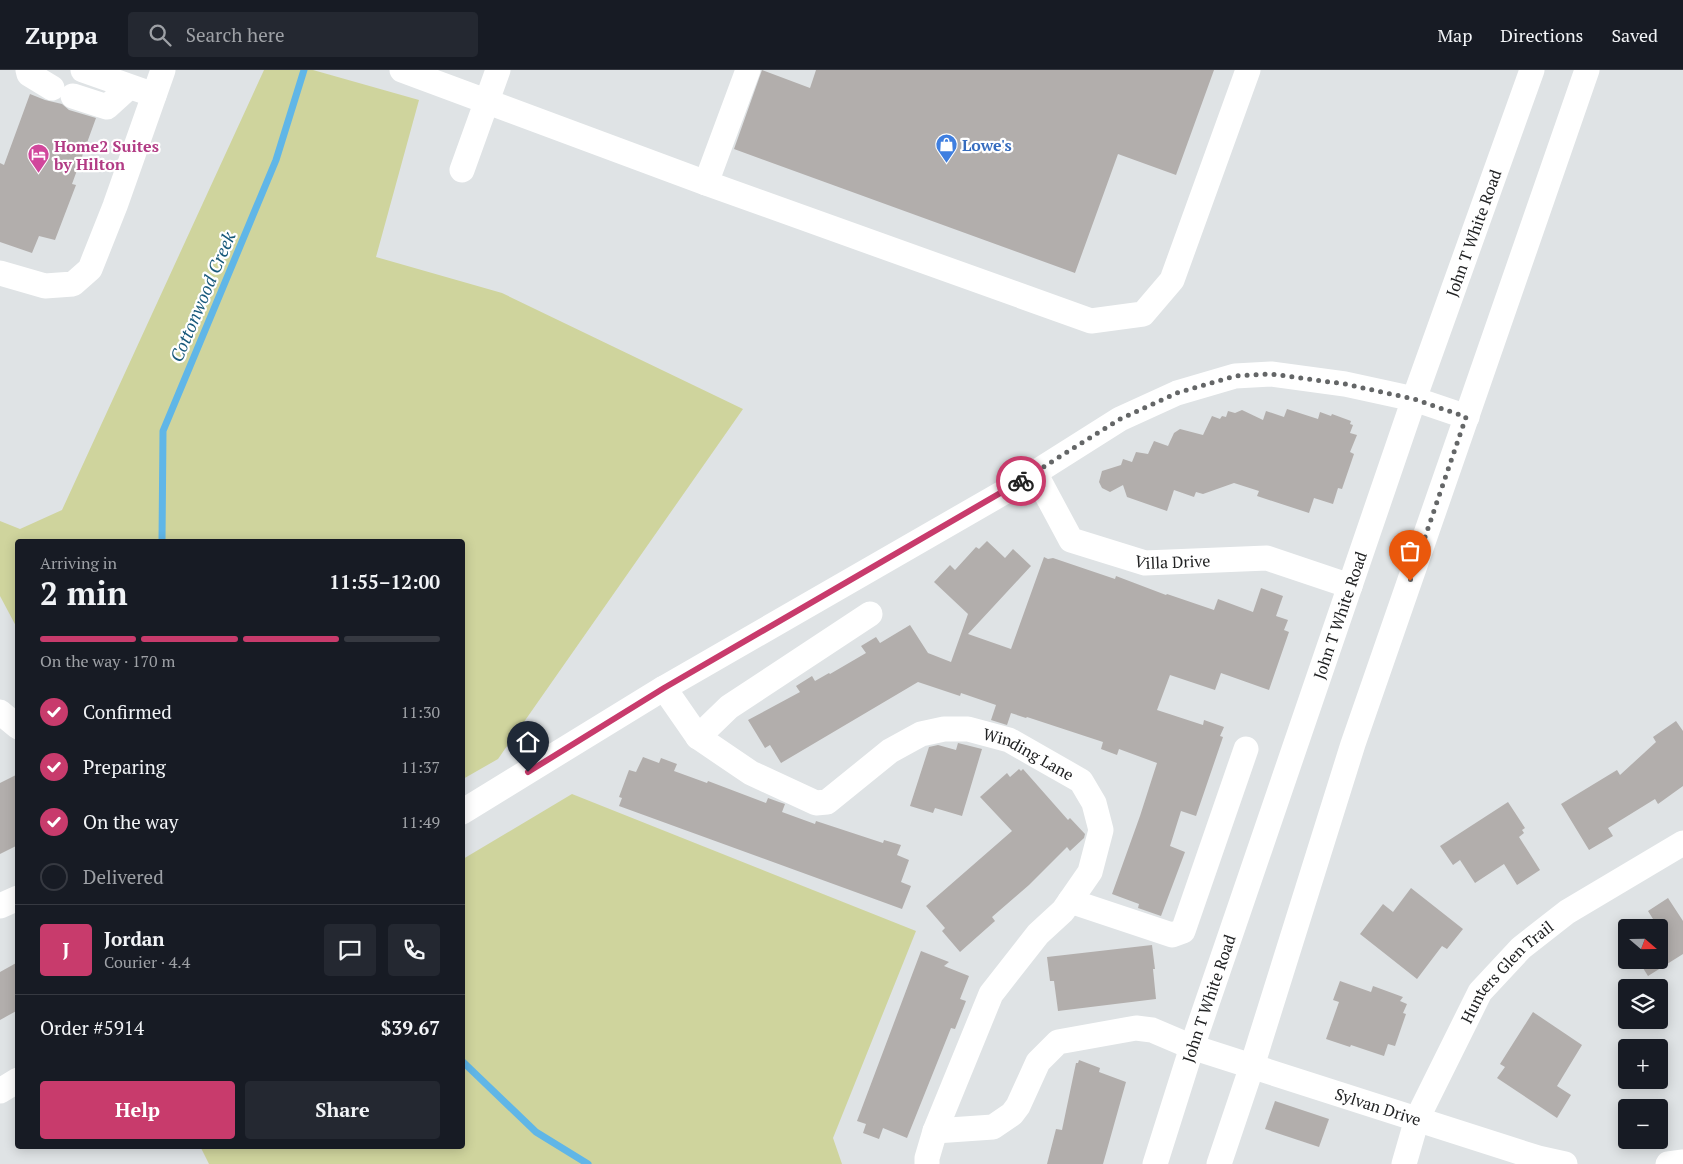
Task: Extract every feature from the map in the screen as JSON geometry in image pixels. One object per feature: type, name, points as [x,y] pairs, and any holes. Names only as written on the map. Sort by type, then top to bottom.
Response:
[{"type":"street","points":[[28,70],[29,74],[63,92],[107,107],[129,87]]},
{"type":"street","points":[[83,70],[154,95]]},
{"type":"street","points":[[0,274],[45,286],[73,284],[90,269],[115,206],[163,70]]},
{"type":"street","points":[[402,70],[706,183],[1091,322],[1143,314],[1172,280],[1248,70]]},
{"type":"street","points":[[462,170],[482,100],[498,70]]},
{"type":"street","points":[[706,183],[748,70]]},
{"type":"street","name":"John T White Road","points":[[1155,1164],[1192,1047],[1414,399],[1532,70]]},
{"type":"street","points":[[1219,1164],[1252,1066],[1353,744],[1587,70]]},
{"type":"street","points":[[465,810],[664,688],[1035,473],[1120,419],[1177,393],[1235,376],[1271,374],[1345,384],[1414,399],[1466,417]]},
{"type":"street","name":"Villa Drive","points":[[1035,473],[1071,540],[1145,563],[1267,558],[1350,586]]},
{"type":"street","points":[[698,737],[729,706],[870,614]]},
{"type":"street","name":"Winding Lane","points":[[664,688],[698,737],[751,773],[816,803],[828,802],[890,751],[921,734],[944,728],[968,729],[1009,740],[1081,781],[1094,803],[1101,830],[1090,872],[1063,911],[1038,934],[991,994],[935,1130],[927,1164]]},
{"type":"street","points":[[0,712],[15,724]]},
{"type":"street","points":[[1070,901],[1172,935],[1184,931],[1246,749]]},
{"type":"street","name":"Hunters Glen Trail","points":[[1404,1164],[1417,1119],[1480,992],[1521,948],[1567,912],[1683,844]]},
{"type":"street","points":[[0,906],[15,899]]},
{"type":"street","name":"Sylvan Drive","points":[[935,1130],[993,1126],[1012,1114],[1018,1106],[1038,1062],[1058,1042],[1136,1028],[1152,1030],[1192,1047],[1538,1158],[1565,1164]]},
{"type":"street","points":[[0,1091],[15,1082]]},
{"type":"street","points":[[1668,1164],[1683,1162]]},
{"type":"green space","points":[[264,70],[313,70],[419,100],[376,257],[502,293],[743,409],[498,759],[465,778],[465,539],[15,539],[15,624],[0,596],[0,521],[20,529],[62,510]]},
{"type":"green space","points":[[572,794],[916,931],[833,1138],[842,1164],[209,1164],[202,1149],[465,1149],[465,858]]},
{"type":"building","name":"Lowe's","points":[[762,70],[810,88],[816,70],[1214,70],[1176,175],[1118,154],[1075,273],[734,149]]},
{"type":"building","name":"Home2 Suites by Hilton","points":[[30,94],[62,104],[69,110],[96,118],[72,184],[76,185],[55,240],[39,236],[32,253],[0,242],[0,163],[4,165]]},
{"type":"building","points":[[1287,409],[1318,419],[1320,412],[1331,416],[1332,414],[1351,421],[1350,424],[1353,425],[1350,433],[1357,435],[1350,452],[1354,454],[1342,489],[1338,488],[1333,504],[1314,498],[1309,513],[1257,496],[1259,491],[1234,483],[1203,494],[1196,492],[1194,497],[1174,490],[1167,511],[1127,497],[1123,485],[1110,492],[1102,488],[1099,482],[1102,471],[1121,465],[1123,459],[1132,462],[1136,452],[1148,454],[1154,441],[1168,446],[1174,433],[1180,429],[1203,435],[1212,416],[1220,419],[1222,416],[1226,417],[1228,411],[1235,413],[1242,410],[1263,420],[1266,411],[1284,417]]},
{"type":"building","points":[[987,541],[1005,558],[1013,549],[1031,566],[968,634],[1011,649],[1044,557],[1048,559],[1053,558],[1115,579],[1116,576],[1166,595],[1214,610],[1218,599],[1253,612],[1261,588],[1283,596],[1276,616],[1288,620],[1284,630],[1289,632],[1269,690],[1221,673],[1215,690],[1170,675],[1157,710],[1203,725],[1204,720],[1224,727],[1220,736],[1223,737],[1196,816],[1181,811],[1170,846],[1185,852],[1161,916],[1138,908],[1139,904],[1112,894],[1157,763],[1119,749],[1117,755],[1101,749],[1103,742],[1027,717],[1011,713],[1007,725],[991,720],[996,705],[961,693],[960,696],[918,682],[781,763],[770,745],[765,748],[748,720],[800,692],[796,686],[812,676],[815,681],[866,653],[861,646],[876,637],[880,643],[910,625],[928,653],[951,662],[968,614],[934,582],[950,565],[955,570],[976,547],[979,549]]},
{"type":"building","points":[[1676,721],[1683,731],[1683,786],[1658,804],[1655,799],[1608,828],[1613,836],[1589,850],[1561,804],[1617,770],[1620,775],[1656,742],[1653,737]]},
{"type":"building","points":[[958,743],[982,749],[962,816],[935,808],[933,813],[910,806],[929,747],[938,745],[956,750]]},
{"type":"building","points":[[643,757],[659,763],[661,758],[677,764],[674,771],[707,783],[708,781],[766,803],[768,798],[785,804],[782,812],[815,824],[816,821],[883,843],[884,840],[901,845],[897,855],[909,860],[901,882],[911,886],[902,909],[619,806],[622,798],[619,797],[629,770],[636,772]]},
{"type":"building","points":[[1019,769],[1021,771],[1023,769],[1068,820],[1070,818],[1085,834],[1084,838],[1070,851],[1067,847],[1029,885],[992,917],[995,921],[960,952],[942,931],[945,928],[926,906],[1012,831],[980,797],[1007,773],[1010,777]]},
{"type":"building","points":[[15,776],[15,846],[0,854],[0,783]]},
{"type":"building","points":[[1508,802],[1525,828],[1522,830],[1524,833],[1519,837],[1540,870],[1517,885],[1504,864],[1475,883],[1460,860],[1453,865],[1440,846]]},
{"type":"building","points":[[1411,888],[1463,929],[1447,949],[1442,946],[1417,979],[1360,934],[1383,904],[1393,912]]},
{"type":"building","points":[[1668,898],[1683,921],[1683,954],[1668,963],[1668,919],[1653,919],[1648,911]]},
{"type":"building","points":[[1152,945],[1156,999],[1058,1011],[1054,981],[1050,981],[1047,957]]},
{"type":"building","points":[[921,951],[949,962],[944,966],[969,976],[960,999],[966,1001],[955,1029],[951,1028],[907,1138],[883,1128],[879,1139],[863,1133],[866,1124],[857,1121]]},
{"type":"building","points":[[15,964],[15,1012],[0,1020],[0,972]]},
{"type":"building","points":[[1644,969],[1659,969],[1648,976]]},
{"type":"building","points":[[1340,981],[1371,992],[1373,986],[1403,997],[1400,1001],[1407,1004],[1403,1013],[1406,1014],[1395,1046],[1388,1044],[1384,1056],[1326,1039],[1339,1002],[1333,1000]]},
{"type":"building","points":[[1533,1012],[1582,1045],[1557,1086],[1571,1095],[1557,1118],[1497,1078],[1505,1067],[1500,1064]]},
{"type":"building","points":[[1079,1060],[1100,1068],[1099,1072],[1126,1082],[1103,1164],[1047,1164],[1056,1129],[1062,1130],[1076,1063]]},
{"type":"building","points":[[1275,1101],[1329,1119],[1319,1147],[1265,1129]]},
{"type":"waterway","name":"Cottonwood Creek","points":[[162,539],[163,431],[276,160],[304,70]]},
{"type":"waterway","name":"Cottonwood Creek","points":[[465,1064],[536,1132],[588,1164]]},
{"type":"way so far","points":[[1021,481],[1120,419],[1177,393],[1235,376],[1271,374],[1345,384],[1414,399],[1466,417],[1410,581]]},
{"type":"place","name":"Lowe's","points":[[946,164]]},
{"type":"place","name":"Home2 Suites by Hilton","points":[[38,174]]},
{"type":"route","points":[[528,772],[664,688],[1021,481]]}]
